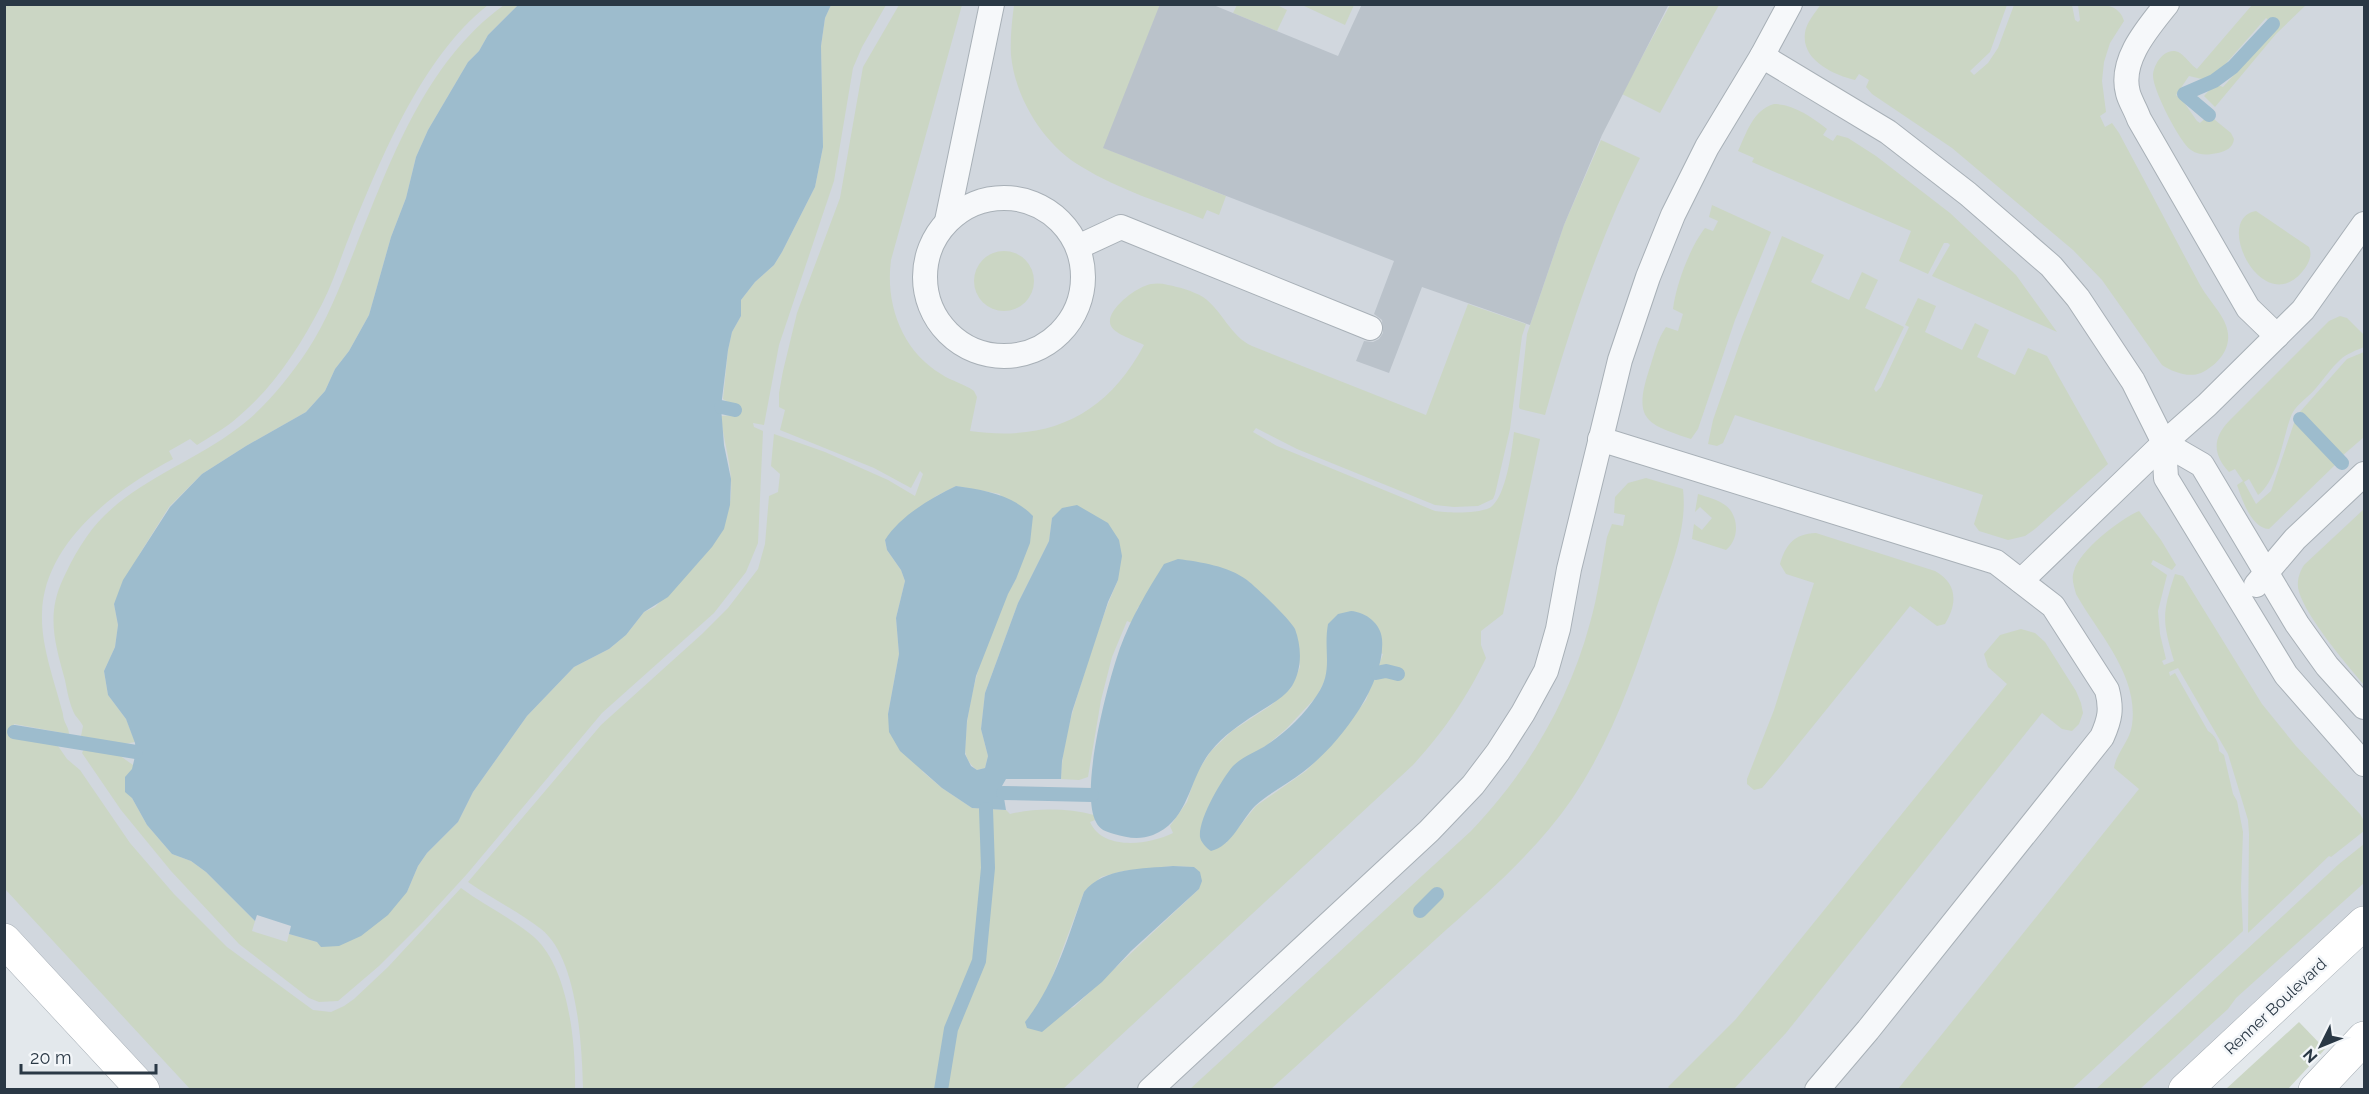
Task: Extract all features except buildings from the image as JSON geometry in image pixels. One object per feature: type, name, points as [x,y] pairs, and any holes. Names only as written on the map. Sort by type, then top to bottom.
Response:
[{"type":"main road","name":"Renner Boulevard","points":[[2185,1089],[2364,923]]},
{"type":"main road","points":[[4,940],[143,1089]]},
{"type":"main road","points":[[2315,1089],[2364,1038]]},
{"type":"lane","points":[[947,221],[992,4]]},
{"type":"lane","points":[[1150,1089],[1429,831],[1473,786],[1523,713],[1546,671],[1558,629],[1569,569],[1620,360],[1648,277],[1673,215],[1707,147],[1762,56],[1790,4]]},
{"type":"lane","points":[[2167,4],[2142,36],[2128,69],[2127,92],[2139,119],[2248,308],[2277,336]]},
{"type":"lane","points":[[1762,56],[1888,132],[1968,194],[2051,266],[2078,298],[2133,381],[2164,443],[2166,478],[2286,675],[2364,764]]},
{"type":"lane","points":[[991,198],[1016,199],[1042,207],[1063,224],[1078,247],[1084,274],[1080,301],[1068,326],[1048,344],[1023,355],[995,356],[971,349],[950,335],[934,315],[926,292],[926,266],[933,242],[947,221],[967,207],[991,198]]},
{"type":"lane","points":[[2021,580],[2207,405],[2303,310],[2364,224]]},
{"type":"lane","points":[[1078,247],[1121,227],[1370,328]]},
{"type":"lane","points":[[1600,439],[1996,562],[2053,606],[2107,690],[2111,705],[2108,723],[2102,737],[1868,1030],[1817,1089]]},
{"type":"lane","points":[[2164,443],[2202,465],[2296,624],[2327,666],[2364,707]]},
{"type":"lane","points":[[2242,604],[2295,539],[2364,474]]},
{"type":"shaded area","points":[[5,5],[2364,5],[2364,923],[2185,1089],[143,1089],[5,940]]},
{"type":"green space","points":[[5,4],[488,5],[464,27],[443,52],[406,110],[376,172],[326,295],[286,365],[251,405],[233,421],[197,445],[190,439],[169,451],[173,459],[151,471],[107,503],[86,521],[69,542],[55,564],[46,588],[42,626],[46,652],[69,734],[14,724],[12,735],[58,746],[67,759],[80,770],[130,843],[174,894],[227,947],[313,1010],[331,1012],[354,999],[388,967],[461,888],[526,930],[546,951],[563,987],[568,1008],[574,1051],[575,1089],[190,1089],[5,889]]},
{"type":"green space","points":[[1302,4],[1354,5],[1345,25]]},
{"type":"green space","points":[[1821,4],[2007,5],[1990,52],[1970,71],[1974,75],[1988,63],[1998,48],[2014,5],[2072,5],[2075,20],[2078,22],[2080,20],[2078,5],[2105,5],[2117,10],[2124,21],[2110,43],[2104,62],[2102,81],[2106,112],[2100,116],[2105,127],[2112,123],[2119,133],[2199,283],[2224,321],[2228,334],[2227,346],[2217,362],[2201,373],[2191,375],[2176,372],[2162,365],[2102,280],[2073,250],[1952,148],[1872,94],[1866,87],[1869,80],[1859,74],[1855,80],[1821,65],[1808,51],[1805,33],[1809,22]]},
{"type":"green space","points":[[504,5],[518,5],[488,35],[479,51],[468,62],[428,130],[416,157],[406,198],[391,237],[369,315],[349,351],[335,369],[325,391],[306,412],[202,474],[169,507],[139,555],[114,604],[118,625],[115,647],[104,671],[108,695],[126,719],[135,742],[124,744],[81,736],[83,726],[75,715],[69,698],[54,630],[58,592],[76,554],[98,522],[120,502],[238,428],[267,402],[284,382],[315,339],[328,314],[382,182],[431,84],[476,28]]},
{"type":"green space","points":[[831,5],[886,5],[853,68],[834,181],[779,345],[764,425],[753,423],[754,427],[763,431],[758,543],[746,572],[714,613],[602,713],[467,874],[379,966],[338,1001],[319,1002],[309,998],[239,944],[171,871],[121,810],[82,753],[84,749],[119,755],[133,765],[132,798],[147,825],[172,854],[191,861],[206,872],[255,921],[252,931],[287,942],[289,934],[317,942],[407,892],[418,866],[427,853],[458,822],[473,792],[527,716],[574,667],[609,649],[626,635],[644,612],[655,607],[708,551],[726,519],[731,480],[721,416],[735,415],[737,412],[736,407],[723,399],[728,350],[732,332],[741,316],[741,300],[755,282],[774,265],[815,187],[823,147],[821,46],[825,18]]},
{"type":"green space","points":[[899,5],[962,5],[891,260],[890,277],[894,309],[899,325],[916,353],[941,374],[974,391],[977,397],[970,431],[1025,432],[1050,427],[1072,419],[1093,406],[1112,390],[1129,370],[1144,345],[1113,329],[1110,320],[1112,314],[1127,297],[1150,284],[1177,287],[1203,297],[1210,302],[1244,342],[1252,346],[1426,415],[1468,304],[1526,324],[1522,336],[1510,429],[1495,494],[1493,499],[1478,506],[1435,505],[1297,449],[1256,428],[1253,432],[1277,446],[1435,511],[1455,512],[1486,509],[1496,501],[1501,493],[1507,472],[1514,432],[1540,439],[1503,614],[1481,631],[1481,645],[1486,658],[1454,714],[1413,765],[1063,1089],[583,1089],[576,1004],[563,960],[553,942],[541,929],[468,882],[601,725],[702,634],[728,608],[758,569],[765,544],[769,496],[778,492],[780,474],[771,466],[774,434],[825,452],[888,480],[915,496],[923,474],[920,471],[911,488],[874,468],[780,430],[785,410],[779,407],[783,371],[797,313],[840,198],[863,67]],"holes":[[[956,486],[1000,494],[1016,579],[990,634],[971,698],[965,751],[969,762],[977,770],[985,768],[988,756],[981,729],[985,693],[1018,603],[1049,541],[1052,518],[1118,580],[1096,636],[1073,711],[1066,738],[1061,779],[1079,780],[1088,777],[1101,700],[1112,657],[1127,621],[1132,623],[1138,607],[1247,580],[1294,628],[1300,667],[1291,688],[1270,706],[1232,731],[1211,751],[1196,774],[1187,802],[1170,826],[1173,833],[1152,840],[1127,843],[1105,838],[1096,831],[1090,822],[1095,820],[1094,815],[1052,810],[1010,814],[1006,810],[972,808],[923,772],[888,714],[899,654],[896,618],[905,581],[901,570],[887,550],[885,540],[936,496]],[[1327,631],[1383,654],[1366,700],[1335,741],[1306,771],[1256,806],[1226,843],[1215,796],[1235,765],[1267,745],[1286,729],[1317,696],[1327,676]],[[1173,866],[1194,867],[1199,889],[1074,1007],[1025,1022],[1038,1006],[1051,980],[1084,892],[1101,877],[1123,871]]]},
{"type":"green space","points":[[1014,5],[1160,5],[1104,148],[1226,196],[1219,215],[1207,210],[1203,219],[1126,189],[1082,167],[1055,146],[1034,119],[1018,88],[1011,55]]},
{"type":"green space","points":[[1237,5],[1277,5],[1287,10],[1277,31],[1233,13]]},
{"type":"green space","points":[[1670,5],[1719,5],[1660,113],[1622,94]]},
{"type":"green space","points":[[2252,5],[2306,5],[2276,34],[2215,107],[2204,96],[2215,84],[2223,87],[2274,30],[2273,24],[2266,18],[2214,77],[2202,79],[2189,76],[2176,95],[2197,121],[2200,123],[2209,115],[2231,133],[2234,139],[2231,147],[2224,151],[2207,155],[2198,153],[2186,145],[2168,116],[2154,83],[2155,66],[2165,54],[2175,51],[2197,69]]},
{"type":"green space","points":[[1774,104],[1788,106],[1809,116],[1827,129],[1823,135],[1833,141],[1837,135],[1848,138],[1876,156],[1950,213],[2016,275],[2057,332],[1932,276],[1950,245],[1948,243],[1944,243],[1928,274],[1899,261],[1911,231],[1752,162],[1754,158],[1738,151],[1756,116]]},
{"type":"green space","points":[[1601,140],[1640,158],[1611,220],[1586,284],[1545,415],[1520,409],[1527,334],[1564,225]]},
{"type":"green space","points":[[1712,205],[1771,232],[1735,320],[1698,429],[1691,439],[1654,424],[1643,410],[1642,400],[1649,370],[1663,332],[1666,327],[1678,331],[1683,314],[1673,309],[1684,267],[1699,236],[1705,228],[1713,231],[1718,221],[1709,217]]},
{"type":"green space","points":[[2256,211],[2309,247],[2310,257],[2306,266],[2302,272],[2287,283],[2272,283],[2258,275],[2248,262],[2241,246],[2239,230],[2244,218]]},
{"type":"green space","points":[[1782,236],[1824,255],[1811,282],[1849,300],[1862,272],[1878,280],[1865,308],[1904,327],[1874,389],[1876,392],[1881,387],[1909,327],[1905,325],[1918,298],[1936,306],[1925,332],[1962,350],[1975,323],[1989,330],[1977,357],[2015,375],[2028,348],[2047,356],[2108,464],[2035,529],[2025,536],[2008,540],[1979,531],[1974,524],[1983,495],[1735,415],[1723,443],[1717,446],[1708,444],[1713,420],[1742,337]]},
{"type":"green space","points":[[1004,251],[1021,256],[1029,264],[1034,281],[1029,298],[1021,306],[1004,311],[987,306],[979,298],[974,281],[979,264],[987,256]]},
{"type":"green space","points":[[2340,316],[2347,318],[2364,335],[2364,347],[2340,360],[2294,410],[2274,471],[2265,489],[2258,495],[2249,479],[2244,482],[2256,504],[2271,491],[2295,420],[2335,465],[2269,529],[2263,527],[2252,518],[2245,505],[2237,485],[2243,481],[2235,469],[2229,472],[2220,459],[2217,453],[2217,440],[2229,421],[2329,321]]},
{"type":"green space","points":[[2364,352],[2364,437],[2342,456],[2299,413],[2347,359]]},
{"type":"green space","points":[[1646,478],[1683,489],[1683,521],[1680,537],[1638,661],[1610,732],[1586,777],[1558,819],[1490,890],[1271,1089],[1190,1089],[1471,831],[1510,785],[1528,760],[1558,708],[1581,652],[1595,602],[1607,537],[1612,524],[1623,526],[1625,515],[1614,513],[1615,497],[1628,483]]},
{"type":"green space","points":[[1698,494],[1722,503],[1730,509],[1733,515],[1736,534],[1726,550],[1692,539],[1694,524],[1702,530],[1712,518],[1700,507],[1695,512]]},
{"type":"green space","points":[[2364,509],[2364,685],[2310,615],[2303,603],[2298,585],[2299,574],[2304,565]]},
{"type":"green space","points":[[2139,511],[2176,565],[2172,570],[2153,560],[2151,564],[2167,575],[2158,611],[2160,634],[2166,659],[2162,661],[2164,665],[2174,661],[2167,636],[2165,617],[2175,574],[2183,576],[2262,704],[2296,746],[2360,814],[2364,821],[2364,831],[2331,857],[2329,856],[2248,933],[2248,820],[2228,754],[2178,668],[2169,672],[2170,676],[2175,673],[2208,731],[2216,739],[2219,751],[2224,755],[2243,832],[2241,888],[2243,931],[2072,1089],[1898,1089],[2139,789],[2114,768],[2132,725],[2133,707],[2129,689],[2115,656],[2076,594],[2073,577],[2077,563],[2092,545],[2111,528]]},
{"type":"green space","points":[[1816,533],[1935,571],[1948,581],[1953,594],[1952,609],[1945,624],[1937,626],[1910,606],[1780,767],[1762,788],[1754,790],[1747,784],[1747,779],[1774,710],[1814,583],[1786,574],[1780,564],[1792,541],[1802,535]]},
{"type":"green space","points":[[2021,629],[2035,633],[2045,642],[2076,691],[2083,713],[2079,724],[2072,731],[2062,729],[2042,713],[1786,1033],[1734,1089],[1670,1089],[1668,1087],[1736,1019],[2007,684],[1988,667],[1984,654],[2000,635]]},
{"type":"green space","points":[[2364,844],[2364,883],[2236,998],[2228,1009],[2140,1089],[2096,1089],[2339,864]]},
{"type":"green space","points":[[2299,1022],[2325,1049],[2288,1089],[2226,1089]]},
{"type":"water","points":[[518,5],[831,5],[825,18],[821,46],[823,147],[815,187],[774,265],[755,282],[741,300],[741,316],[732,332],[721,407],[724,445],[731,479],[730,505],[724,529],[712,547],[668,597],[644,612],[626,635],[609,649],[574,667],[527,716],[473,792],[458,822],[427,853],[418,866],[407,892],[388,915],[361,936],[339,946],[321,947],[317,942],[289,934],[291,926],[257,915],[255,921],[206,872],[191,861],[172,854],[147,825],[132,798],[125,792],[125,777],[132,769],[136,752],[135,743],[126,719],[108,695],[104,671],[115,647],[118,625],[114,604],[123,580],[170,507],[202,474],[306,412],[325,391],[335,369],[349,351],[369,315],[391,237],[406,198],[416,157],[428,130],[468,62],[479,51],[488,35]]},
{"type":"water","points":[[956,486],[1007,498],[1033,516],[1030,543],[976,676],[967,721],[965,754],[971,766],[977,770],[985,768],[988,756],[981,729],[985,693],[1018,603],[1049,541],[1052,518],[1062,508],[1077,505],[1108,523],[1119,540],[1122,556],[1118,580],[1108,602],[1072,712],[1062,761],[1061,779],[1006,779],[1002,786],[1006,810],[972,808],[942,788],[900,751],[889,732],[888,714],[899,654],[896,618],[905,581],[901,570],[887,550],[885,540],[907,516]]},
{"type":"water","points":[[1178,559],[1223,568],[1240,575],[1252,584],[1295,629],[1300,651],[1299,666],[1292,686],[1285,694],[1232,731],[1211,751],[1197,774],[1182,809],[1165,828],[1148,837],[1124,837],[1105,831],[1096,822],[1092,807],[1091,786],[1097,736],[1115,664],[1129,626],[1164,564]]},
{"type":"water","points":[[1351,611],[1372,620],[1379,628],[1382,639],[1381,657],[1376,675],[1357,713],[1317,761],[1260,801],[1225,844],[1211,851],[1201,841],[1200,829],[1217,789],[1233,766],[1282,734],[1312,702],[1322,686],[1327,669],[1328,624],[1338,614]]},
{"type":"water","points":[[1173,866],[1194,867],[1200,872],[1202,881],[1199,889],[1131,951],[1102,982],[1042,1032],[1027,1028],[1025,1022],[1053,976],[1084,892],[1092,884],[1113,874]]},
{"type":"waterway","points":[[2209,115],[2184,94],[2214,81],[2233,67],[2273,24]]},
{"type":"waterway","points":[[721,407],[735,410]]},
{"type":"waterway","points":[[2300,419],[2342,463]]},
{"type":"waterway","points":[[1376,673],[1386,671],[1398,674]]},
{"type":"waterway","points":[[14,732],[136,752]]},
{"type":"waterway","points":[[1003,793],[1092,795]]},
{"type":"waterway","points":[[941,1090],[951,1029],[979,961],[988,868],[986,809]]},
{"type":"waterway","points":[[1420,911],[1437,894]]}]
